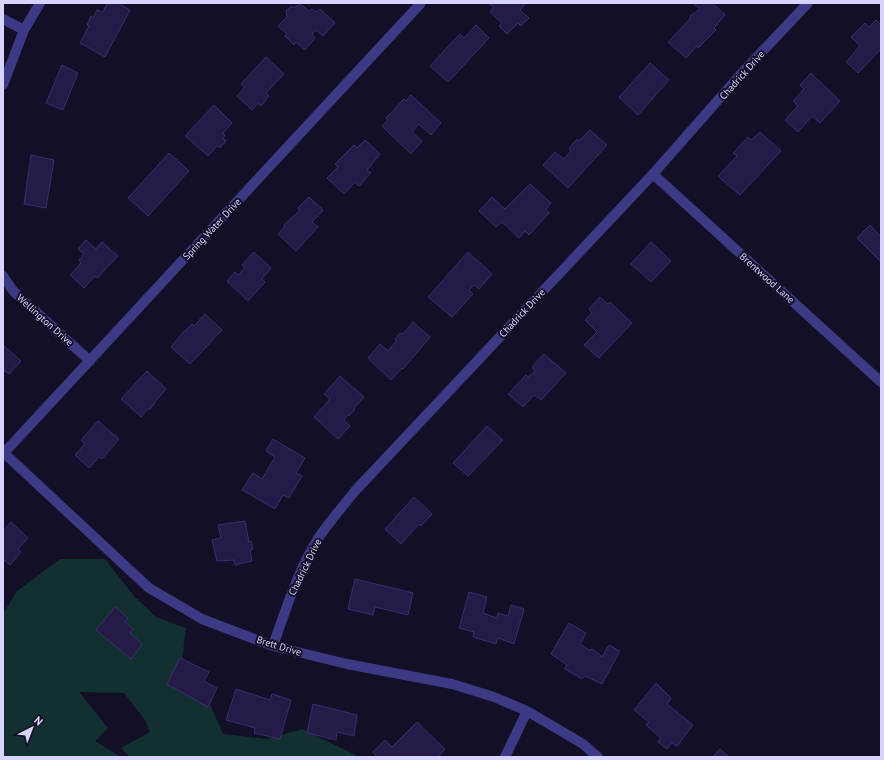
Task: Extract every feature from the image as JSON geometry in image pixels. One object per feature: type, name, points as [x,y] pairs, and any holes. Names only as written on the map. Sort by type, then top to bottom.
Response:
[{"type":"street","points":[[3,85],[24,30],[40,3]]},
{"type":"street","name":"Spring Water Drive","points":[[4,454],[421,3]]},
{"type":"street","name":"Chadrick Drive","points":[[273,646],[288,601],[300,573],[319,537],[355,491],[653,174],[741,74],[808,3]]},
{"type":"street","points":[[3,18],[24,30]]},
{"type":"street","name":"Brentwood Lane","points":[[653,174],[881,382]]},
{"type":"street","name":"Wellington Drive","points":[[3,276],[14,292],[90,361]]},
{"type":"street","name":"Brett Drive","points":[[4,454],[149,588],[202,619],[273,646],[347,664],[452,684],[494,697],[527,711],[583,744],[598,757]]},
{"type":"street","points":[[505,757],[527,711]]},
{"type":"green space","points":[[60,559],[105,559],[134,596],[156,617],[186,628],[180,677],[206,695],[223,734],[266,739],[302,729],[360,757],[130,757],[121,748],[150,732],[145,720],[124,693],[79,692],[108,728],[95,741],[121,757],[3,757],[3,614],[17,591]]},
{"type":"building","points":[[107,3],[118,3],[130,10],[105,57],[80,43],[89,26],[87,25],[91,16],[93,18],[97,10],[103,12]]},
{"type":"building","points":[[299,3],[309,11],[312,9],[316,12],[320,9],[335,23],[323,36],[316,30],[312,34],[315,38],[305,50],[296,42],[294,45],[285,36],[287,34],[278,26],[287,17],[286,11],[290,7],[296,7]]},
{"type":"building","points":[[488,3],[526,3],[520,10],[529,18],[521,26],[518,23],[507,34],[499,26],[502,23],[490,12],[494,7]]},
{"type":"building","points":[[693,3],[712,3],[725,15],[714,28],[716,30],[698,48],[697,46],[686,58],[668,42],[690,19],[690,16],[700,9]]},
{"type":"building","points":[[876,20],[881,25],[881,49],[858,73],[846,62],[860,46],[851,37],[865,23],[869,27]]},
{"type":"building","points":[[476,25],[489,38],[448,82],[430,66],[460,34],[464,38]]},
{"type":"building","points":[[266,57],[284,74],[266,93],[269,96],[261,106],[258,103],[252,110],[237,96],[245,87],[241,84]]},
{"type":"building","points":[[650,63],[669,80],[638,115],[619,97]]},
{"type":"building","points":[[62,65],[78,73],[63,110],[46,103]]},
{"type":"building","points":[[811,73],[840,101],[820,123],[812,116],[798,132],[785,120],[798,106],[793,101],[804,89],[800,85]]},
{"type":"building","points":[[411,95],[441,123],[431,135],[419,124],[412,132],[422,141],[411,154],[382,126],[388,120],[386,118],[404,99],[406,101]]},
{"type":"building","points":[[214,105],[232,123],[223,133],[225,136],[223,138],[226,141],[220,148],[217,146],[208,156],[185,136]]},
{"type":"building","points":[[590,130],[607,145],[568,188],[543,165],[555,152],[564,159],[571,151],[569,148],[577,139],[579,141]]},
{"type":"building","points":[[760,132],[781,151],[740,195],[718,176],[737,156],[733,153],[748,137],[751,140]]},
{"type":"building","points":[[365,140],[380,154],[367,170],[371,173],[359,186],[355,182],[344,194],[327,178],[338,167],[335,164],[354,145],[357,148]]},
{"type":"building","points":[[169,153],[189,171],[148,216],[128,198]]},
{"type":"building","points":[[31,155],[54,160],[46,208],[24,204]]},
{"type":"building","points":[[530,184],[551,203],[546,209],[549,213],[529,235],[525,231],[519,238],[502,222],[496,227],[479,211],[492,197],[505,209]]},
{"type":"building","points":[[309,197],[323,210],[312,222],[318,227],[296,251],[278,234],[285,226],[284,225],[300,210],[298,208]]},
{"type":"building","points":[[870,225],[881,237],[881,262],[857,238]]},
{"type":"building","points":[[86,240],[96,249],[102,242],[118,256],[97,278],[95,276],[84,288],[70,275],[81,263],[79,260],[84,254],[78,249]]},
{"type":"building","points":[[651,242],[671,261],[651,282],[631,264]]},
{"type":"building","points":[[254,252],[271,268],[262,279],[265,282],[248,301],[227,281],[235,272],[238,275],[245,268],[242,265]]},
{"type":"building","points":[[468,252],[492,274],[479,289],[474,285],[469,290],[473,294],[452,317],[428,297]]},
{"type":"building","points":[[600,297],[608,304],[610,302],[632,323],[599,358],[584,345],[597,332],[585,320],[592,313],[589,309]]},
{"type":"building","points":[[205,314],[222,330],[190,364],[171,347],[184,331],[192,324],[194,326]]},
{"type":"building","points":[[413,322],[430,337],[403,369],[402,368],[391,380],[368,358],[380,344],[388,351],[396,342],[395,339],[400,333],[403,334]]},
{"type":"building","points":[[3,345],[21,361],[9,374],[3,370]]},
{"type":"building","points":[[544,354],[566,373],[541,400],[534,395],[523,407],[508,394],[526,375],[528,377],[535,371],[532,367]]},
{"type":"building","points":[[147,371],[166,389],[150,409],[148,409],[141,417],[121,399]]},
{"type":"building","points":[[340,376],[364,397],[344,420],[350,426],[338,439],[314,417],[330,399],[324,394]]},
{"type":"building","points":[[98,421],[119,439],[102,459],[99,457],[89,468],[75,455],[85,444],[81,440]]},
{"type":"building","points":[[487,426],[503,440],[468,476],[453,463]]},
{"type":"building","points":[[273,439],[305,458],[296,473],[302,476],[289,498],[283,495],[275,509],[242,490],[253,473],[262,479],[275,457],[266,451]]},
{"type":"building","points":[[414,497],[432,514],[421,526],[419,524],[401,544],[385,529]]},
{"type":"building","points":[[245,521],[249,542],[251,541],[253,549],[250,550],[252,561],[235,565],[234,560],[217,561],[212,540],[221,538],[218,525]]},
{"type":"building","points":[[11,522],[28,538],[18,549],[21,552],[10,565],[3,559],[3,531]]},
{"type":"building","points":[[355,579],[413,593],[408,615],[375,607],[373,615],[348,609]]},
{"type":"building","points":[[469,592],[487,597],[483,613],[497,618],[498,613],[508,616],[511,605],[524,609],[514,644],[498,638],[496,644],[473,637],[474,632],[459,628]]},
{"type":"building","points":[[115,607],[128,618],[125,622],[133,629],[130,633],[142,644],[131,659],[96,630]]},
{"type":"building","points":[[569,623],[586,633],[580,644],[589,650],[593,649],[602,657],[609,645],[620,651],[602,684],[585,676],[582,679],[565,669],[567,665],[551,654]]},
{"type":"building","points":[[180,658],[209,672],[204,681],[217,688],[208,707],[167,684]]},
{"type":"building","points":[[656,683],[671,698],[667,704],[693,725],[677,746],[672,743],[667,749],[658,742],[661,738],[646,725],[649,722],[634,710]]},
{"type":"building","points":[[236,689],[270,700],[272,694],[291,700],[280,739],[254,733],[255,728],[226,720]]},
{"type":"building","points":[[313,704],[357,715],[354,736],[337,732],[336,740],[307,733]]},
{"type":"building","points":[[417,722],[445,749],[438,757],[377,757],[373,752],[385,740],[392,747]]},
{"type":"building","points":[[720,749],[729,757],[713,757]]}]
